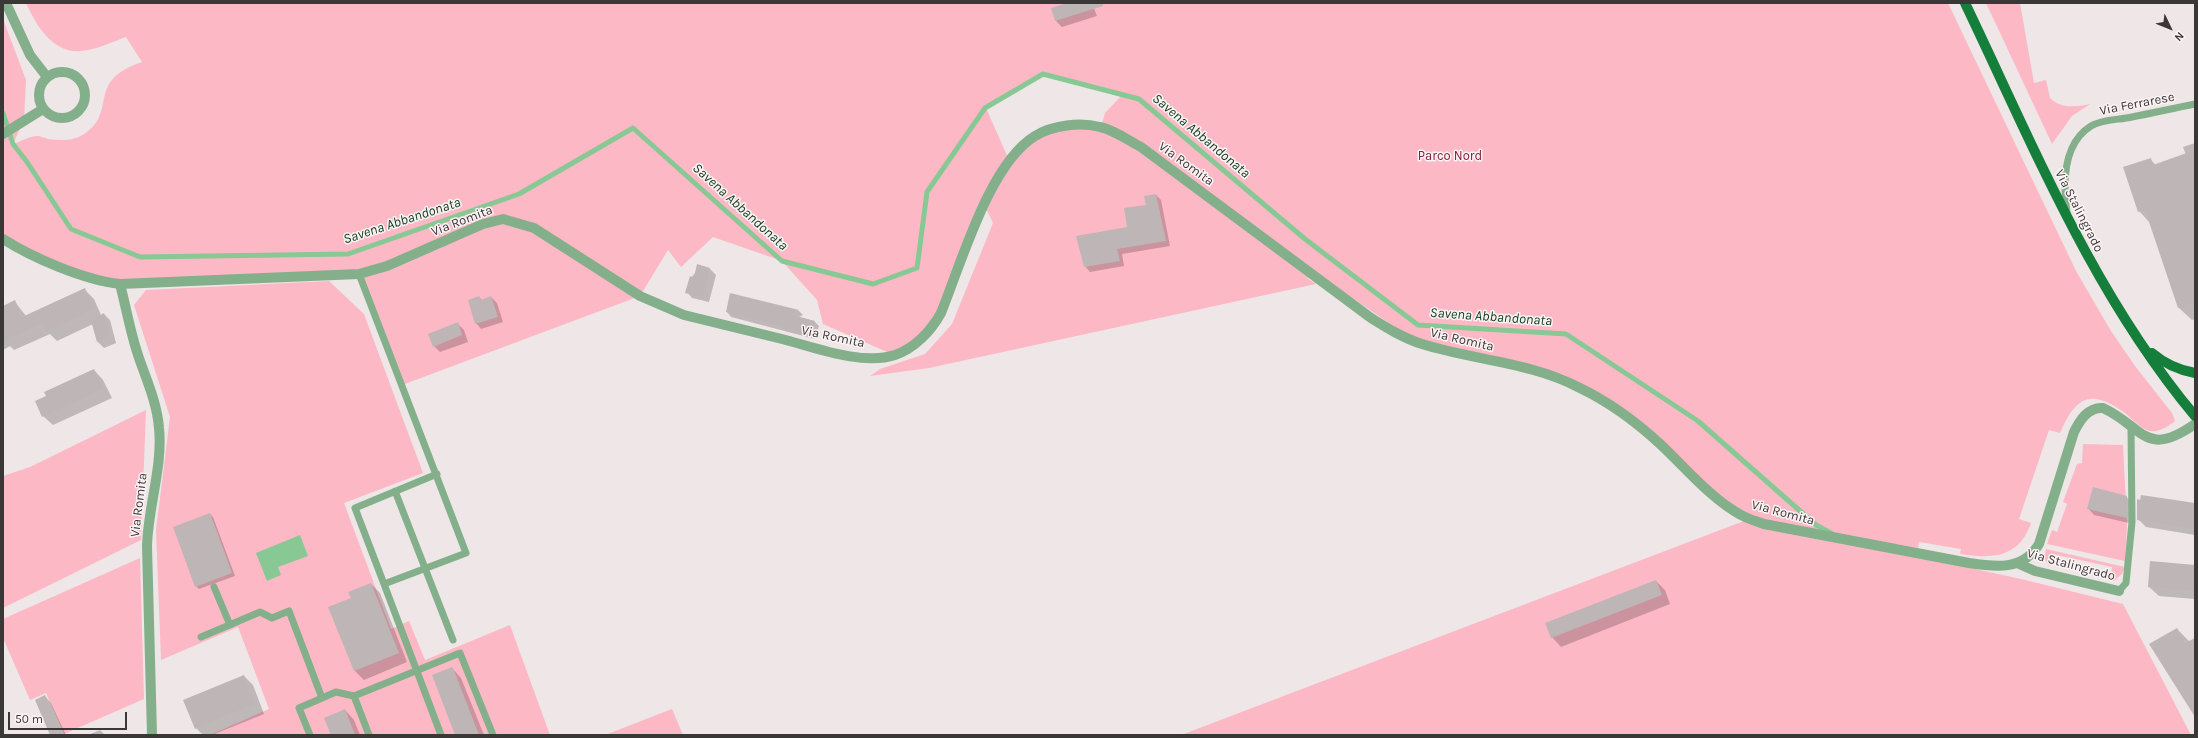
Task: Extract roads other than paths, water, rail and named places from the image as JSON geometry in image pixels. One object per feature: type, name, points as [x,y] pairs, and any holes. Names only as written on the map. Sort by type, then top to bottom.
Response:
[{"type":"main road","name":"Via Stalingrado","points":[[1965,3],[2068,221],[2093,267],[2134,334],[2175,392],[2195,416]]},
{"type":"main road","points":[[2134,334],[2163,362],[2183,371],[2195,373]]},
{"type":"street","points":[[6,3],[30,55],[47,77]]},
{"type":"street","points":[[56,72],[71,73],[84,85],[86,96],[84,106],[78,113],[68,118],[60,118],[50,115],[43,109],[39,93],[41,84],[47,77],[56,72]]},
{"type":"street","points":[[3,134],[43,109]]},
{"type":"street","name":"Via Romita","points":[[3,239],[32,256],[99,280],[120,284],[359,274],[387,266],[483,224],[503,219],[534,228],[640,296],[684,315],[846,356],[875,358],[894,355],[919,341],[934,326],[941,313],[972,234],[1009,160],[1035,136],[1048,130],[1066,126],[1083,125],[1101,127],[1141,147],[1371,318],[1393,332],[1420,344],[1505,363],[1548,375],[1578,387],[1606,402],[1633,421],[1723,502],[1741,515],[1764,524],[1969,563],[1995,567],[2017,563],[2030,556],[2039,544],[2074,432],[2081,419],[2092,410],[2103,408],[2140,434],[2151,438],[2169,439],[2195,424]]},
{"type":"street","name":"Via Romita","points":[[120,284],[138,354],[157,409],[159,428],[158,462],[148,518],[147,546],[152,735]]},
{"type":"street","name":"Via Stalingrado","points":[[2017,563],[2035,571],[2119,591]]},
{"type":"lane","name":"Via Ferrarese","points":[[2068,221],[2065,187],[2067,163],[2074,146],[2084,132],[2101,123],[2195,104]]},
{"type":"lane","points":[[359,274],[437,474],[466,553],[384,584]]},
{"type":"lane","name":"Via Stalingrado","points":[[2119,591],[2126,583],[2132,522],[2131,428]]},
{"type":"lane","points":[[437,474],[355,508],[441,735]]},
{"type":"lane","points":[[395,491],[453,640]]},
{"type":"lane","points":[[214,587],[230,625]]},
{"type":"lane","points":[[201,637],[260,612],[272,618],[289,611],[322,698]]},
{"type":"lane","points":[[310,735],[299,708],[336,692],[354,696],[416,669],[460,653],[493,735]]},
{"type":"lane","points":[[354,696],[369,735]]},
{"type":"waterway","name":"Savena Abbandonata","points":[[3,113],[13,144],[27,162],[71,229],[140,257],[348,254],[519,194],[633,128],[782,261],[873,284],[917,268],[927,192],[985,108],[1043,74],[1139,99],[1305,239],[1418,325],[1566,334],[1698,421],[1816,525],[1831,533]]},
{"type":"park label","name":"Parco Nord","points":[[1450,156]]}]
